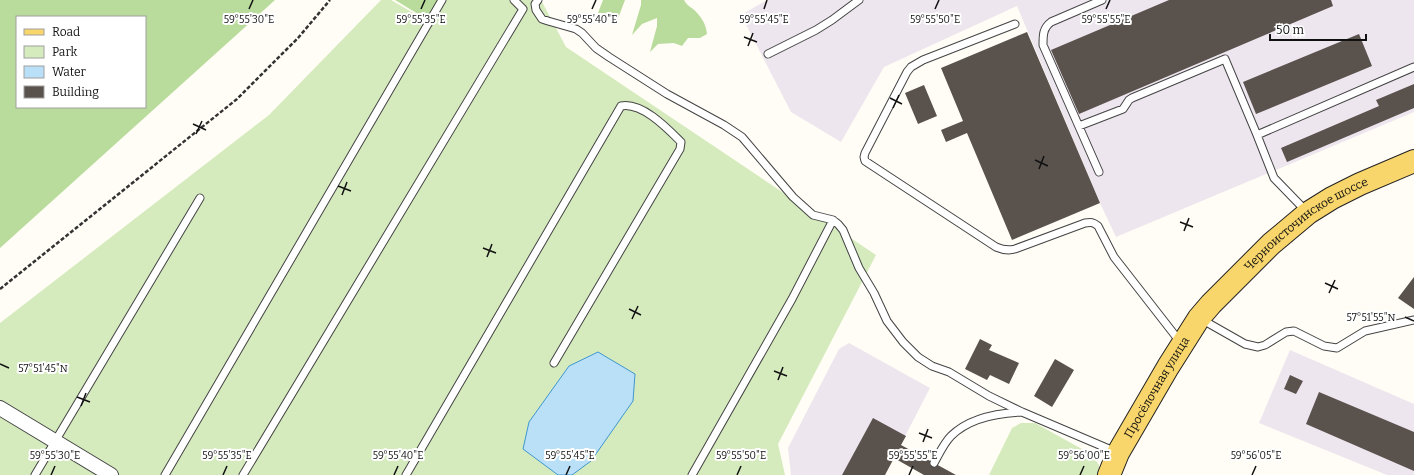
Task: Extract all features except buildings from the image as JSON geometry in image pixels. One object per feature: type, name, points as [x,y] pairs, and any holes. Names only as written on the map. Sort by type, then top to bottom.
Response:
[{"type":"main road","name":"Черноисточинское шоссе","points":[[1205,311],[1271,244],[1308,213],[1332,198],[1360,184],[1414,161]]},
{"type":"main road","name":"Просёлочная улица","points":[[1109,475],[1118,453],[1168,367],[1205,311]]},
{"type":"street","points":[[0,408],[111,475]]},
{"type":"lane","points":[[165,475],[442,0]]},
{"type":"lane","points":[[243,475],[523,9],[514,0]]},
{"type":"lane","points":[[538,0],[535,4],[536,10],[542,18],[548,22],[576,29],[582,33],[596,48],[609,57],[673,97],[724,125],[742,137],[793,197],[813,215],[833,220],[838,224],[843,230],[859,268],[888,321],[903,342],[918,357],[932,366],[949,372],[989,396],[1022,412],[1118,453]]},
{"type":"lane","points":[[768,54],[816,30],[859,0]]},
{"type":"lane","points":[[1099,172],[1044,45],[1043,33],[1048,24],[1051,22],[1102,0]]},
{"type":"lane","points":[[1015,24],[923,60],[911,67],[865,153],[865,161],[996,247],[1003,250],[1010,251],[1085,223],[1095,223],[1098,226],[1114,258],[1182,344]]},
{"type":"lane","points":[[1079,126],[1123,109],[1132,98],[1224,59],[1274,178],[1308,213]]},
{"type":"lane","points":[[1257,135],[1414,67]]},
{"type":"lane","points":[[406,475],[621,106],[629,104],[646,112],[667,128],[681,142],[680,149],[554,363]]},
{"type":"lane","points":[[35,475],[200,198]]},
{"type":"lane","points":[[692,475],[792,299],[833,220]]},
{"type":"lane","points":[[1205,311],[1244,344],[1258,347],[1265,345],[1286,332],[1294,332],[1324,346],[1337,348],[1365,331],[1414,320]]},
{"type":"lane","points":[[934,463],[950,437],[966,426],[979,419],[996,414],[1022,412]]},
{"type":"path","points":[[0,289],[237,99],[298,38],[330,0]]},
{"type":"shaded area","points":[[767,0],[1414,0],[1414,112],[1116,237],[1100,203],[1017,6],[884,67],[841,142],[791,112],[741,15]]},
{"type":"shaded area","points":[[849,343],[930,388],[885,475],[791,475],[788,448],[839,349]]},
{"type":"shaded area","points":[[1290,350],[1414,404],[1414,475],[1387,475],[1259,423]]},
{"type":"green space","points":[[0,0],[275,0],[0,248]]},
{"type":"green space","points":[[381,0],[391,0],[429,22],[442,0],[541,0],[566,47],[876,255],[778,444],[785,475],[0,475],[0,323],[269,115]]},
{"type":"green space","points":[[395,0],[440,0],[428,20]]},
{"type":"green space","points":[[603,0],[625,0],[617,21],[614,15],[598,13]]},
{"type":"green space","points":[[641,0],[684,0],[696,11],[704,23],[707,34],[700,38],[688,38],[682,46],[674,43],[658,44],[650,52],[657,26],[657,18],[642,24],[632,35],[641,5]]},
{"type":"green space","points":[[1021,423],[1035,423],[1091,454],[1099,465],[1101,475],[989,475],[1012,428]]},
{"type":"water","points":[[598,352],[635,374],[633,401],[591,461],[572,475],[558,475],[523,449],[529,422],[569,366]]}]
